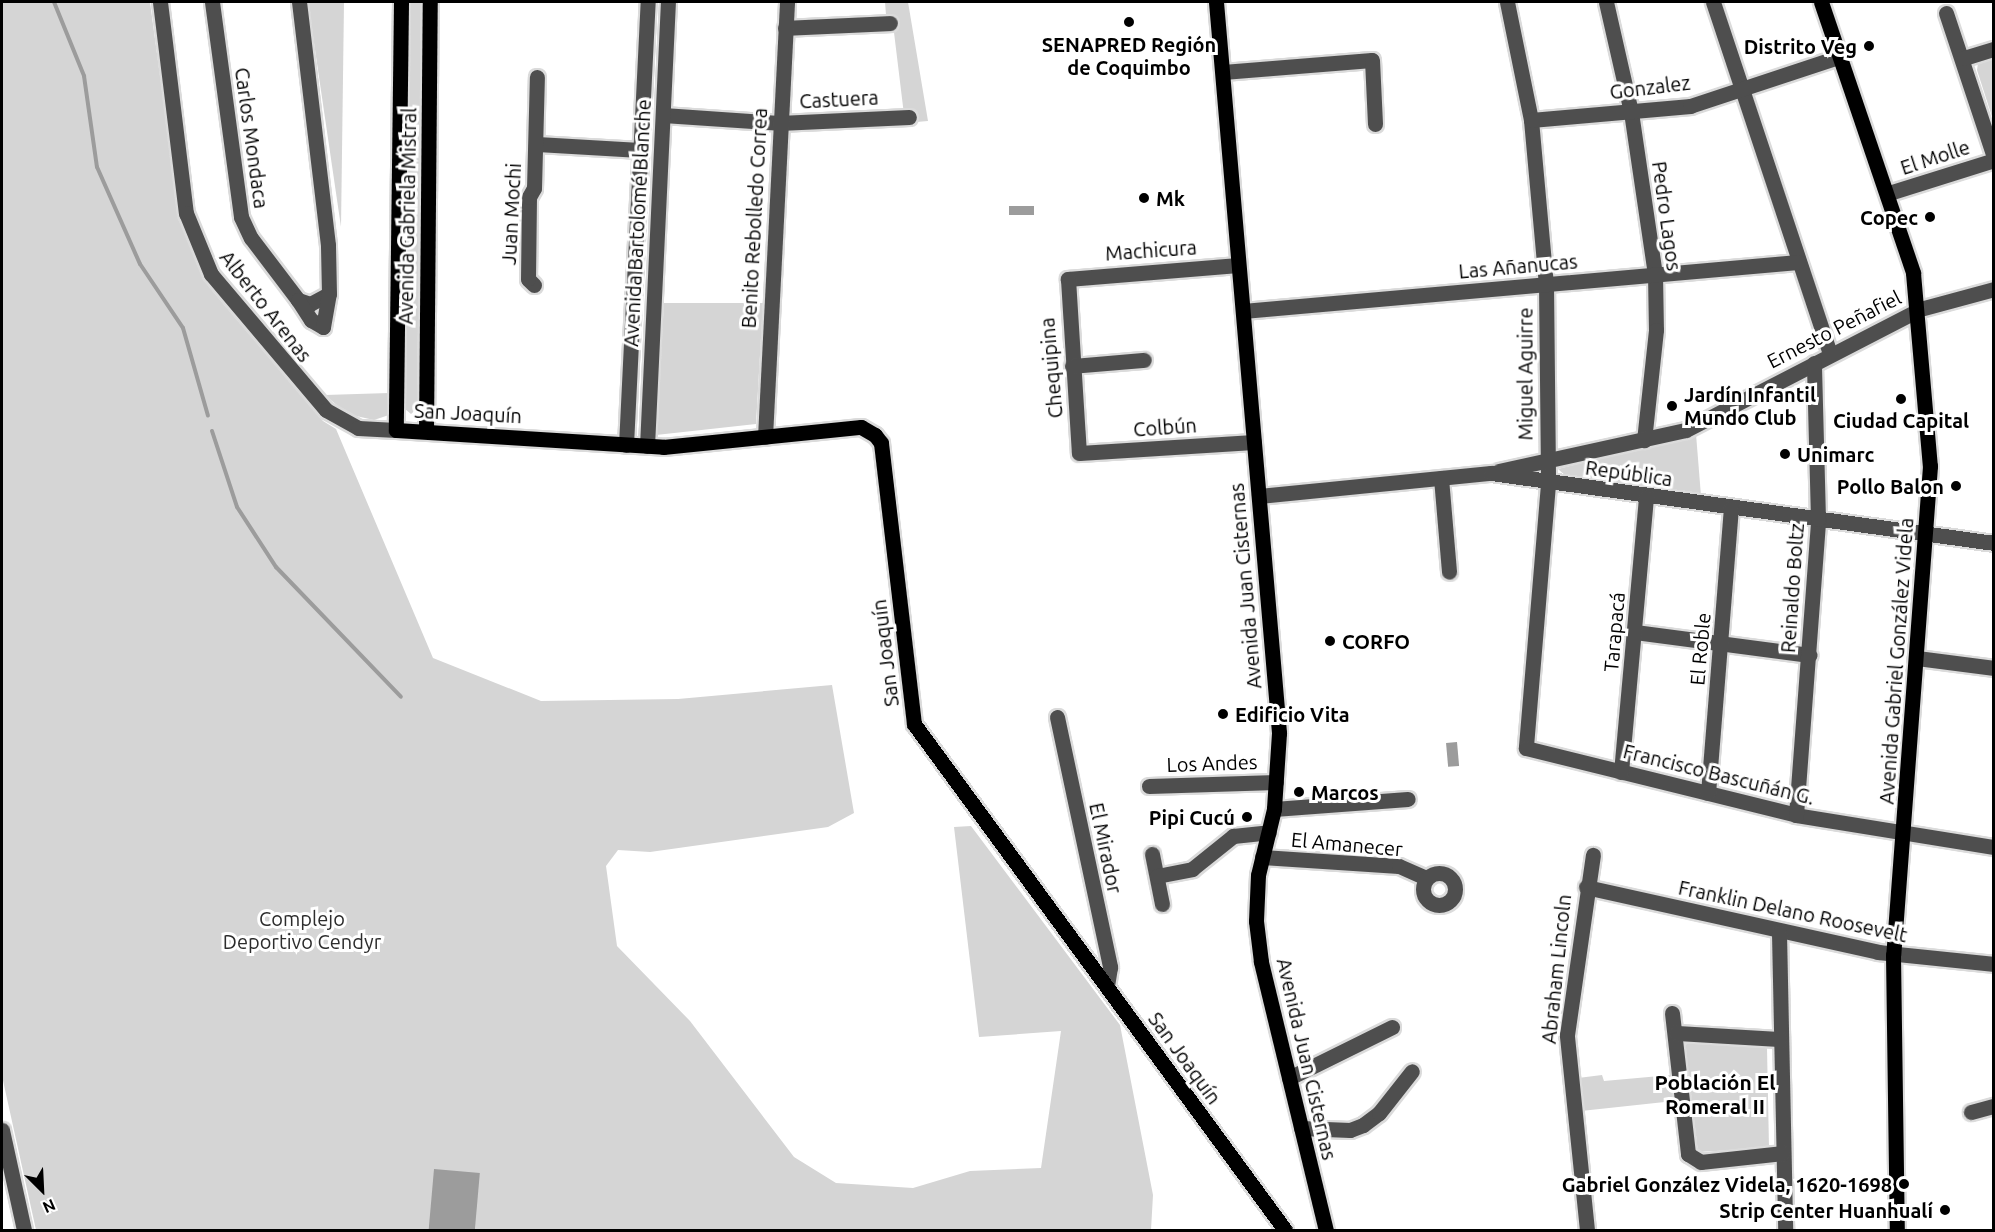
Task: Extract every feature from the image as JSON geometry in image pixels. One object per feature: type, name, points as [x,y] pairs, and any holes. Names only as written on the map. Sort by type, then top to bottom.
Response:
[{"type":"main road","name":"Avenida Gabriela Mistral","points":[[396,430],[401,2]]},
{"type":"main road","name":"Avenida Gabriela Mistral","points":[[426,431],[430,2]]},
{"type":"main road","name":"Avenida Juan Cisternas","points":[[1216,2],[1279,733],[1274,809],[1262,858],[1256,921],[1261,962],[1326,1230]]},
{"type":"main road","name":"Avenida Gabriel González Videla","points":[[1821,2],[1889,193],[1920,309],[1930,466],[1928,537],[1893,955],[1898,1230]]},
{"type":"main road","name":"San Joaquín","points":[[396,430],[647,447],[861,427],[881,443],[914,724],[1285,1230]]},
{"type":"street","name":"Alberto Arenas","points":[[160,2],[186,213],[211,274],[326,410],[358,428],[396,430]]},
{"type":"street","name":"Carlos Mondaca","points":[[212,2],[241,217],[251,238],[311,320],[323,327],[329,294],[319,140],[299,2]]},
{"type":"street","name":"Avenida Bartolomé Blanche","points":[[626,445],[648,2]]},
{"type":"street","name":"Avenida Bartolomé Blanche","points":[[647,447],[668,2]]},
{"type":"street","name":"Benito Rebolledo Correa","points":[[765,437],[779,123],[787,2]]},
{"type":"street","name":"Miguel Aguirre","points":[[1507,2],[1531,120],[1546,284],[1548,484],[1526,748]]},
{"type":"street","name":"Pedro Lagos","points":[[1606,2],[1631,112],[1655,274],[1656,330],[1644,440]]},
{"type":"street","points":[[1713,2],[1830,354]]},
{"type":"street","points":[[1946,14],[1964,58],[1994,158]]},
{"type":"street","points":[[785,28],[890,23]]},
{"type":"street","points":[[1964,58],[1994,49]]},
{"type":"street","name":"Gonzalez","points":[[1531,120],[1690,106],[1840,56]]},
{"type":"street","points":[[1223,72],[1372,60],[1375,124]]},
{"type":"street","name":"Juan Mochi","points":[[534,285],[528,279],[529,197],[536,144],[537,77]]},
{"type":"street","name":"Castuera","points":[[663,115],[779,123],[909,117]]},
{"type":"street","name":"Juan Mochi","points":[[536,144],[641,150]]},
{"type":"street","name":"El Molle","points":[[1889,193],[1994,158]]},
{"type":"street","name":"Las Añanucas","points":[[1243,311],[1798,262]]},
{"type":"street","name":"Machicura","points":[[1068,279],[1238,265]]},
{"type":"street","name":"Chequipina","points":[[1068,279],[1079,453]]},
{"type":"street","name":"Ernesto Peñafiel","points":[[1491,473],[1686,430],[1920,309],[1994,289]]},
{"type":"street","points":[[298,300],[310,304],[329,294]]},
{"type":"street","points":[[1072,366],[1144,360]]},
{"type":"street","name":"Reinaldo Boltz","points":[[1796,815],[1818,519],[1814,363]]},
{"type":"street","name":"Colbún","points":[[1079,453],[1254,442]]},
{"type":"street","name":"República","points":[[1259,496],[1491,473],[1548,484],[1818,519],[1928,537],[1994,543]]},
{"type":"street","points":[[1442,478],[1449,572]]},
{"type":"street","name":"Tarapacá","points":[[1622,772],[1646,497]]},
{"type":"street","name":"El Roble","points":[[1708,793],[1722,643],[1731,508]]},
{"type":"street","points":[[1635,632],[1809,655]]},
{"type":"street","points":[[1917,658],[1994,668]]},
{"type":"street","name":"El Mirador","points":[[1057,717],[1110,967],[1107,987]]},
{"type":"street","name":"Francisco Bascuñán G.","points":[[1526,748],[1796,815],[1904,835],[1994,846]]},
{"type":"street","name":"Los Andes","points":[[1149,786],[1276,782]]},
{"type":"street","points":[[1274,809],[1408,799]]},
{"type":"street","points":[[1157,876],[1192,870],[1233,836],[1269,832]]},
{"type":"street","points":[[1152,854],[1162,904]]},
{"type":"street","name":"Abraham Lincoln","points":[[1587,1230],[1567,1035],[1586,887],[1593,855]]},
{"type":"street","name":"El Amanecer","points":[[1262,858],[1399,866],[1426,878]]},
{"type":"street","name":"Franklin Delano Roosevelt","points":[[1586,887],[1779,933],[1893,955],[1994,964]]},
{"type":"street","points":[[1779,933],[1785,1230]]},
{"type":"street","points":[[1672,1013],[1688,1154],[1701,1162],[1783,1153]]},
{"type":"street","points":[[1289,1078],[1392,1027]]},
{"type":"street","points":[[1676,1033],[1780,1039]]},
{"type":"street","points":[[1301,1128],[1350,1130],[1363,1125],[1379,1113],[1412,1071]]},
{"type":"street","points":[[1971,1112],[1994,1106]]},
{"type":"street","points":[[2,1130],[24,1230]]},
{"type":"green space","name":"Complejo Deportivo Cendyr","points":[[2,2],[150,2],[179,216],[210,288],[323,421],[336,429],[433,658],[541,701],[678,699],[832,685],[854,813],[828,827],[650,852],[618,850],[606,866],[617,946],[690,1021],[794,1157],[836,1183],[913,1188],[970,1171],[1041,1168],[1061,1031],[979,1037],[954,827],[971,826],[1120,1025],[1153,1195],[1151,1230],[36,1230],[2,1076]]},
{"type":"green space","points":[[308,2],[344,2],[341,227]]},
{"type":"green space","points":[[409,2],[422,2],[417,409],[411,414],[405,409]]},
{"type":"green space","points":[[885,2],[908,2],[928,121],[905,123],[892,16],[886,15]]},
{"type":"green space","points":[[1994,59],[1993,120],[1977,70],[1978,63]]},
{"type":"green space","points":[[664,303],[763,303],[756,424],[656,435]]},
{"type":"green space","points":[[389,393],[389,415],[374,420],[347,414],[325,395]]},
{"type":"green space","points":[[1696,434],[1701,496],[1567,477],[1558,469]]},
{"type":"green space","points":[[1695,1039],[1767,1048],[1769,1148],[1698,1152],[1685,1045]]},
{"type":"green space","points":[[1602,1075],[1604,1081],[1671,1075],[1674,1101],[1581,1111],[1578,1078]]},
{"type":"shaded area","points":[[1009,206],[1034,206],[1034,215],[1009,215]]},
{"type":"shaded area","points":[[1457,742],[1459,766],[1448,767],[1446,743]]},
{"type":"shaded area","points":[[434,1169],[480,1173],[475,1230],[429,1230]]},
{"type":"waterway","points":[[54,2],[84,76],[97,167],[140,264],[183,328],[208,416]]},
{"type":"waterway","points":[[212,431],[237,507],[276,567],[401,697]]},
{"type":"place","name":"SENAPRED Región de Coquimbo","points":[[1129,22]]},
{"type":"place","name":"Distrito Veg","points":[[1869,46]]},
{"type":"place","name":"Mk","points":[[1144,198]]},
{"type":"place","name":"Copec","points":[[1930,217]]},
{"type":"place","name":"Ciudad Capital","points":[[1901,399]]},
{"type":"place","name":"Jardín Infantil Mundo Club","points":[[1672,406]]},
{"type":"place","name":"Unimarc","points":[[1785,454]]},
{"type":"place","name":"Pollo Balon","points":[[1956,486]]},
{"type":"place","name":"CORFO","points":[[1330,641]]},
{"type":"place","name":"Edificio Vita","points":[[1223,714]]},
{"type":"place","name":"Marcos","points":[[1299,792]]},
{"type":"place","name":"Pipi Cucú","points":[[1247,817]]},
{"type":"place","name":"Gabriel González Videla, 1620-1698","points":[[1904,1184]]},
{"type":"place","name":"Strip Center Huanhualí","points":[[1945,1210]]},
{"type":"district","name":"Población El Romeral II","points":[[1715,1094]]}]
